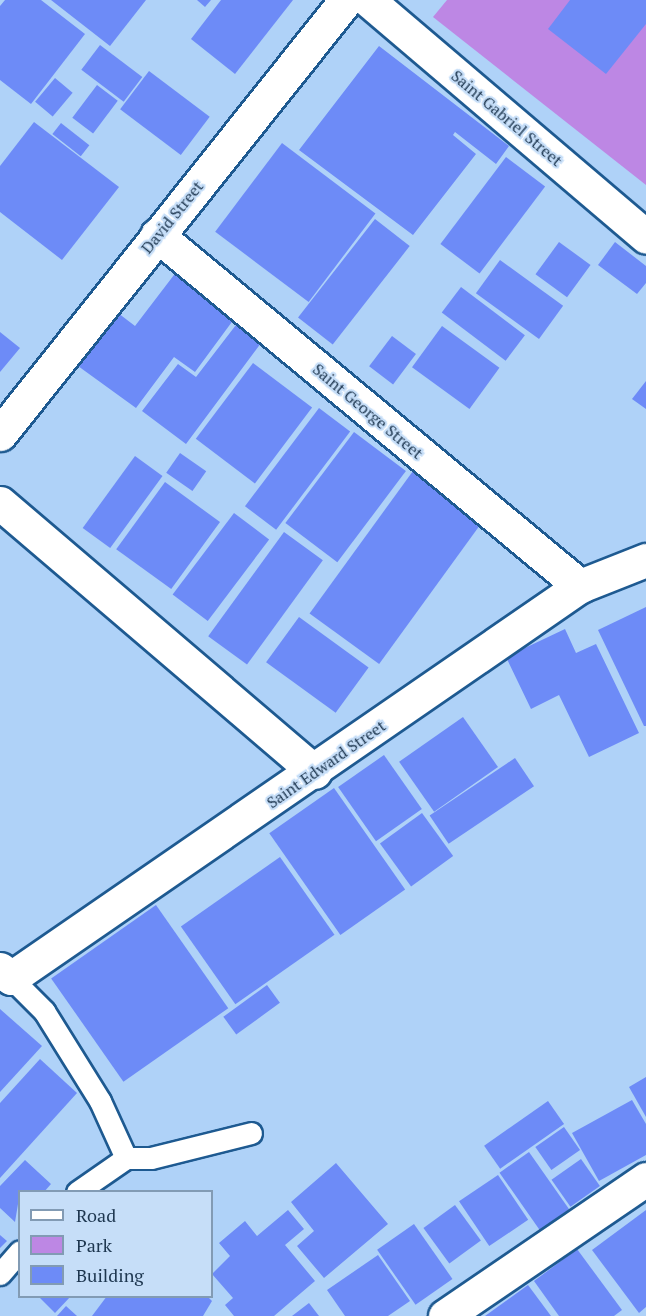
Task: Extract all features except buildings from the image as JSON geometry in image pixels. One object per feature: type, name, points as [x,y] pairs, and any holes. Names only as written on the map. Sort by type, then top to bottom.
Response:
[{"type":"street","name":"David Street","points":[[0,434],[345,0]]},
{"type":"street","name":"Saint Gabriel Street","points":[[368,0],[646,237]]},
{"type":"street","name":"Saint George Street","points":[[157,235],[580,586]]},
{"type":"street","points":[[0,503],[315,772]]},
{"type":"street","name":"Saint Edward Street","points":[[5,974],[315,772],[580,586],[646,560]]},
{"type":"street","points":[[445,1316],[646,1179]]},
{"type":"lane","points":[[5,974],[44,1011],[100,1101],[126,1158]]},
{"type":"lane","points":[[78,1190],[126,1158],[151,1158],[251,1133]]},
{"type":"lane","points":[[0,1274],[18,1253]]},
{"type":"green space","points":[[447,0],[646,0],[646,185],[433,17]]}]
